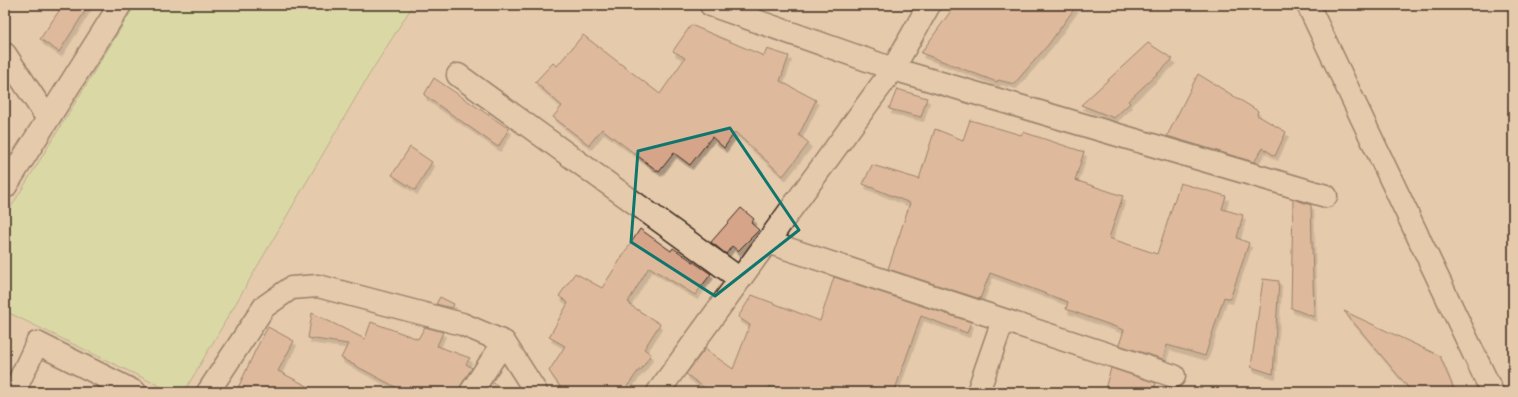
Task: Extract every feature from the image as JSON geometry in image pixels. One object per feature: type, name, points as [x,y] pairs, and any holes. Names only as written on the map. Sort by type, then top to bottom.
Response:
[{"type":"street","points":[[5,187],[120,5]]},
{"type":"street","points":[[711,5],[893,70],[1326,196]]},
{"type":"street","points":[[658,392],[893,70],[929,5]]},
{"type":"street","points":[[1308,5],[1492,392]]},
{"type":"street","points":[[5,54],[48,119]]},
{"type":"street","points":[[458,74],[740,279]]},
{"type":"street","points":[[767,242],[1174,376]]},
{"type":"street","points":[[208,392],[264,308],[291,288],[318,286],[462,324],[504,342],[536,392]]},
{"type":"street","points":[[978,392],[1003,320]]},
{"type":"street","points":[[471,392],[504,342]]},
{"type":"street","points":[[14,392],[37,343],[135,392]]},
{"type":"highlighted area","points":[[730,128],[799,230],[715,296],[631,242],[638,151]]},
{"type":"green space","points":[[135,5],[413,5],[369,75],[184,392],[172,392],[5,311],[5,217]]},
{"type":"building","points":[[63,5],[89,5],[59,52],[40,39]]},
{"type":"building","points":[[955,5],[1077,5],[1048,45],[1014,84],[998,80],[997,82],[921,53]]},
{"type":"building","points":[[691,25],[764,56],[767,49],[789,56],[780,81],[816,100],[799,135],[809,143],[783,176],[735,132],[724,148],[712,137],[690,165],[674,153],[659,172],[602,129],[589,145],[553,117],[562,106],[535,82],[553,63],[557,66],[583,35],[660,94],[685,58],[673,51]]},
{"type":"building","points":[[1148,43],[1173,59],[1128,101],[1130,103],[1114,118],[1081,105]]},
{"type":"building","points":[[1198,74],[1258,111],[1257,115],[1286,132],[1275,156],[1263,148],[1254,162],[1167,136]]},
{"type":"building","points":[[434,78],[509,129],[498,147],[424,95]]},
{"type":"building","points":[[897,89],[927,98],[921,117],[889,109]]},
{"type":"building","points":[[970,120],[1021,135],[1023,132],[1084,152],[1075,180],[1123,196],[1109,238],[1157,254],[1180,183],[1226,196],[1222,209],[1243,215],[1237,238],[1249,243],[1230,299],[1224,297],[1205,356],[1167,345],[1163,359],[1119,345],[1124,330],[1066,309],[1068,302],[990,273],[980,299],[888,269],[910,203],[863,184],[872,165],[919,179],[935,129],[963,140]]},
{"type":"building","points":[[410,147],[432,162],[415,190],[392,175]]},
{"type":"building","points":[[1293,199],[1311,205],[1314,317],[1291,308]]},
{"type":"building","points":[[741,208],[754,219],[751,223],[759,230],[738,251],[732,246],[726,254],[711,242]]},
{"type":"building","points":[[640,229],[671,251],[673,248],[711,274],[695,295],[649,267],[628,302],[630,305],[660,324],[644,349],[651,354],[641,370],[639,370],[623,392],[564,392],[549,371],[565,346],[549,337],[568,303],[559,296],[575,273],[602,288]]},
{"type":"building","points":[[834,277],[971,322],[967,333],[921,316],[894,392],[790,392],[770,386],[767,392],[710,392],[686,374],[705,349],[733,369],[750,325],[738,317],[752,295],[820,321]]},
{"type":"building","points":[[1263,279],[1279,281],[1273,374],[1251,367]]},
{"type":"building","points":[[440,297],[454,304],[452,308],[436,304]]},
{"type":"building","points":[[1344,311],[1440,356],[1455,392],[1412,392]]},
{"type":"building","points":[[312,313],[365,339],[371,322],[418,339],[425,327],[443,332],[437,346],[470,358],[466,364],[472,368],[461,385],[459,392],[405,392],[341,358],[348,344],[308,338]]},
{"type":"building","points":[[268,327],[294,341],[278,371],[319,392],[236,392]]},
{"type":"building","points":[[1111,368],[1156,383],[1153,392],[1104,392]]},
{"type":"building","points":[[492,382],[507,392],[486,392]]}]
